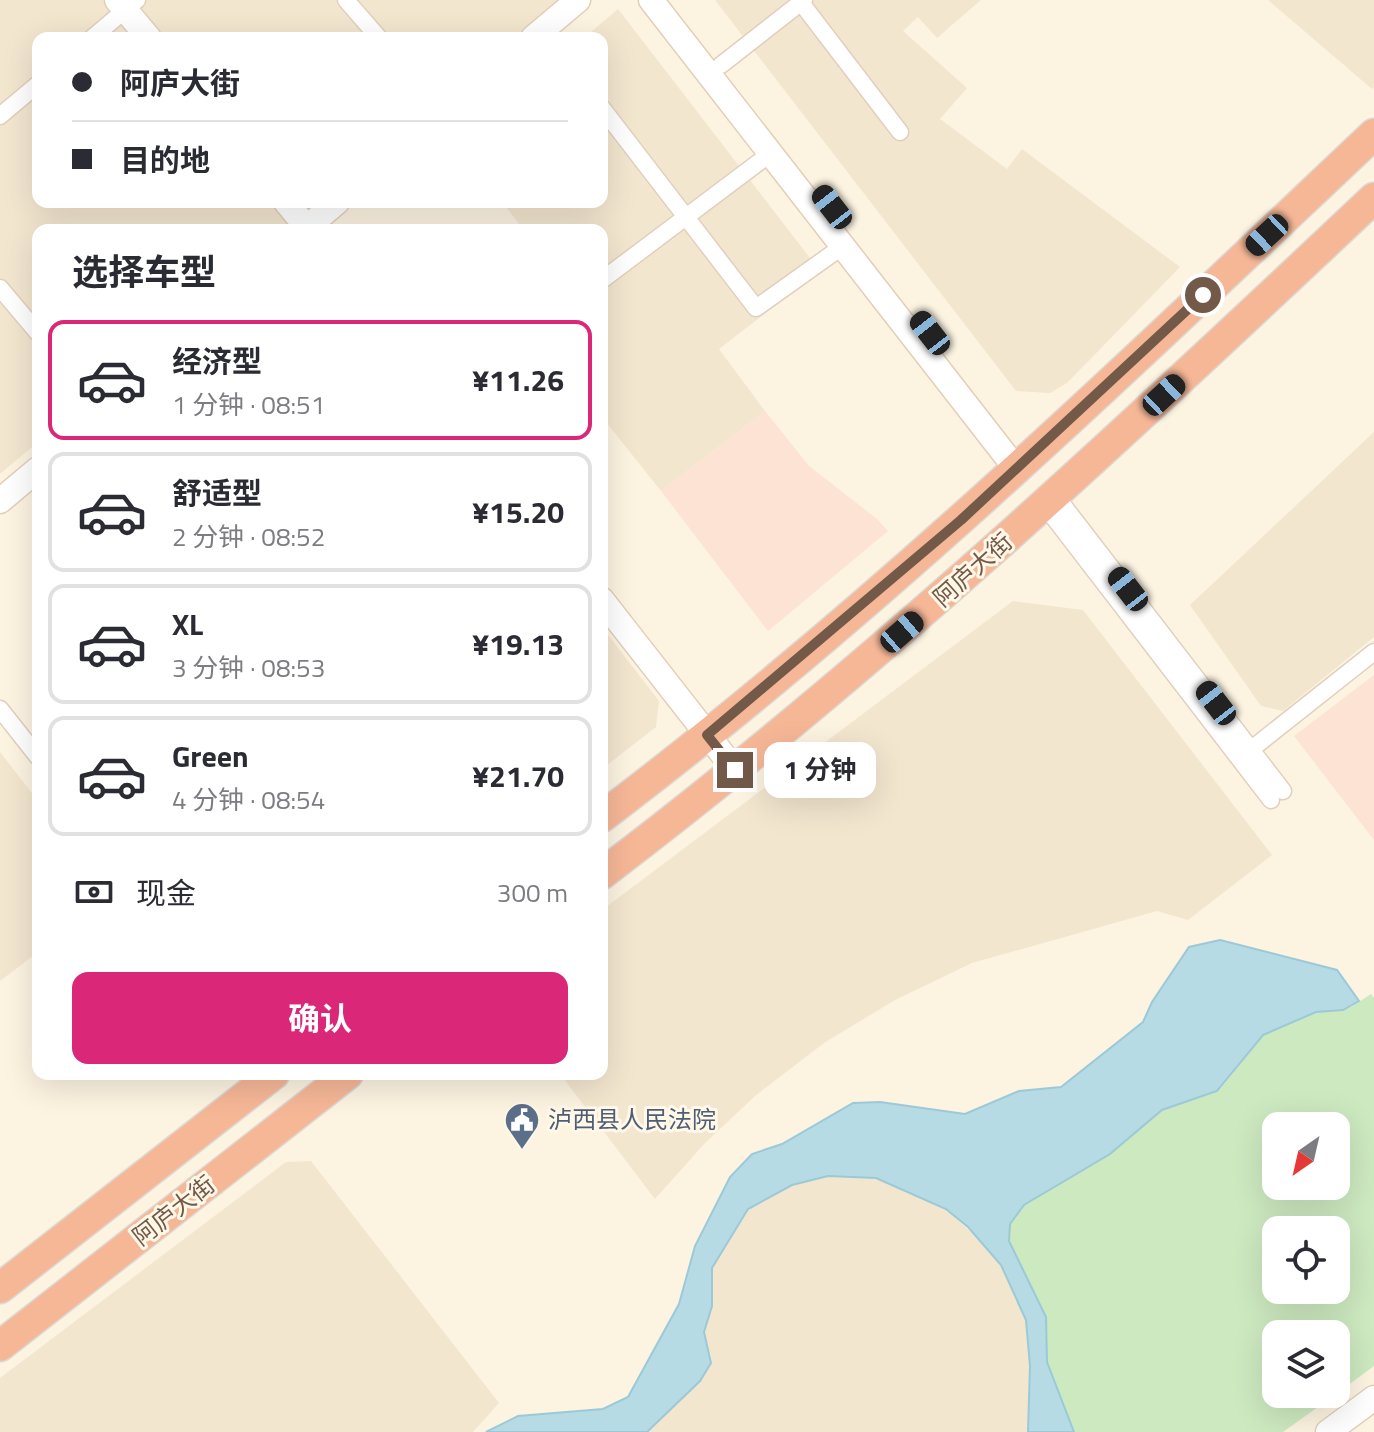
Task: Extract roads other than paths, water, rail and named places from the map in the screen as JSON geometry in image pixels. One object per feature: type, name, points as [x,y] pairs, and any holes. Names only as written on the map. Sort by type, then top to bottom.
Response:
[{"type":"highway","name":"阿庐大街","points":[[608,812],[861,607],[1022,465],[1374,134]]},
{"type":"highway","name":"阿庐大街","points":[[608,869],[735,770],[902,632],[1050,501],[1374,198]]},
{"type":"highway","name":"阿庐大街","points":[[0,1288],[266,1080]]},
{"type":"highway","name":"阿庐大街","points":[[0,1346],[340,1080]]},
{"type":"main road","points":[[540,32],[578,0]]},
{"type":"main road","points":[[557,32],[595,0]]},
{"type":"main road","points":[[651,0],[843,246],[1022,465]]},
{"type":"main road","points":[[670,0],[1022,465]]},
{"type":"main road","points":[[127,3],[145,32]]},
{"type":"main road","points":[[292,208],[306,224]]},
{"type":"main road","points":[[316,224],[331,208]]},
{"type":"main road","points":[[319,224],[345,208]]},
{"type":"main road","points":[[0,485],[32,459]]},
{"type":"main road","points":[[0,501],[32,474]]},
{"type":"main road","points":[[608,608],[735,770]]},
{"type":"main road","points":[[1328,1432],[1374,1398]]},
{"type":"street","points":[[346,0],[374,32]]},
{"type":"street","points":[[721,65],[801,1],[900,132]]},
{"type":"street","points":[[98,32],[127,3]]},
{"type":"street","points":[[0,116],[32,89]]},
{"type":"street","points":[[608,116],[756,308],[843,246]]},
{"type":"street","points":[[608,276],[771,153]]},
{"type":"street","points":[[0,288],[32,326]]},
{"type":"street","points":[[1050,501],[1277,795]]},
{"type":"street","points":[[1245,754],[1374,652]]},
{"type":"street","points":[[0,709],[32,749]]},
{"type":"water","points":[[1220,940],[1337,970],[1359,1001],[1343,1010],[1316,1012],[1263,1035],[1217,1091],[1162,1110],[1110,1154],[1024,1205],[1010,1224],[1009,1241],[1046,1317],[1047,1362],[1074,1432],[1028,1432],[1030,1366],[1026,1320],[1001,1265],[968,1227],[946,1209],[876,1178],[828,1176],[792,1185],[748,1209],[712,1268],[712,1306],[704,1332],[711,1363],[700,1381],[647,1432],[486,1432],[518,1416],[603,1409],[628,1397],[679,1304],[695,1246],[730,1177],[752,1154],[782,1144],[853,1103],[880,1102],[965,1114],[1019,1091],[1061,1087],[1143,1022],[1152,1002],[1189,947]]},
{"type":"place","name":"泸西县人民法院","points":[[522,1151]]}]
